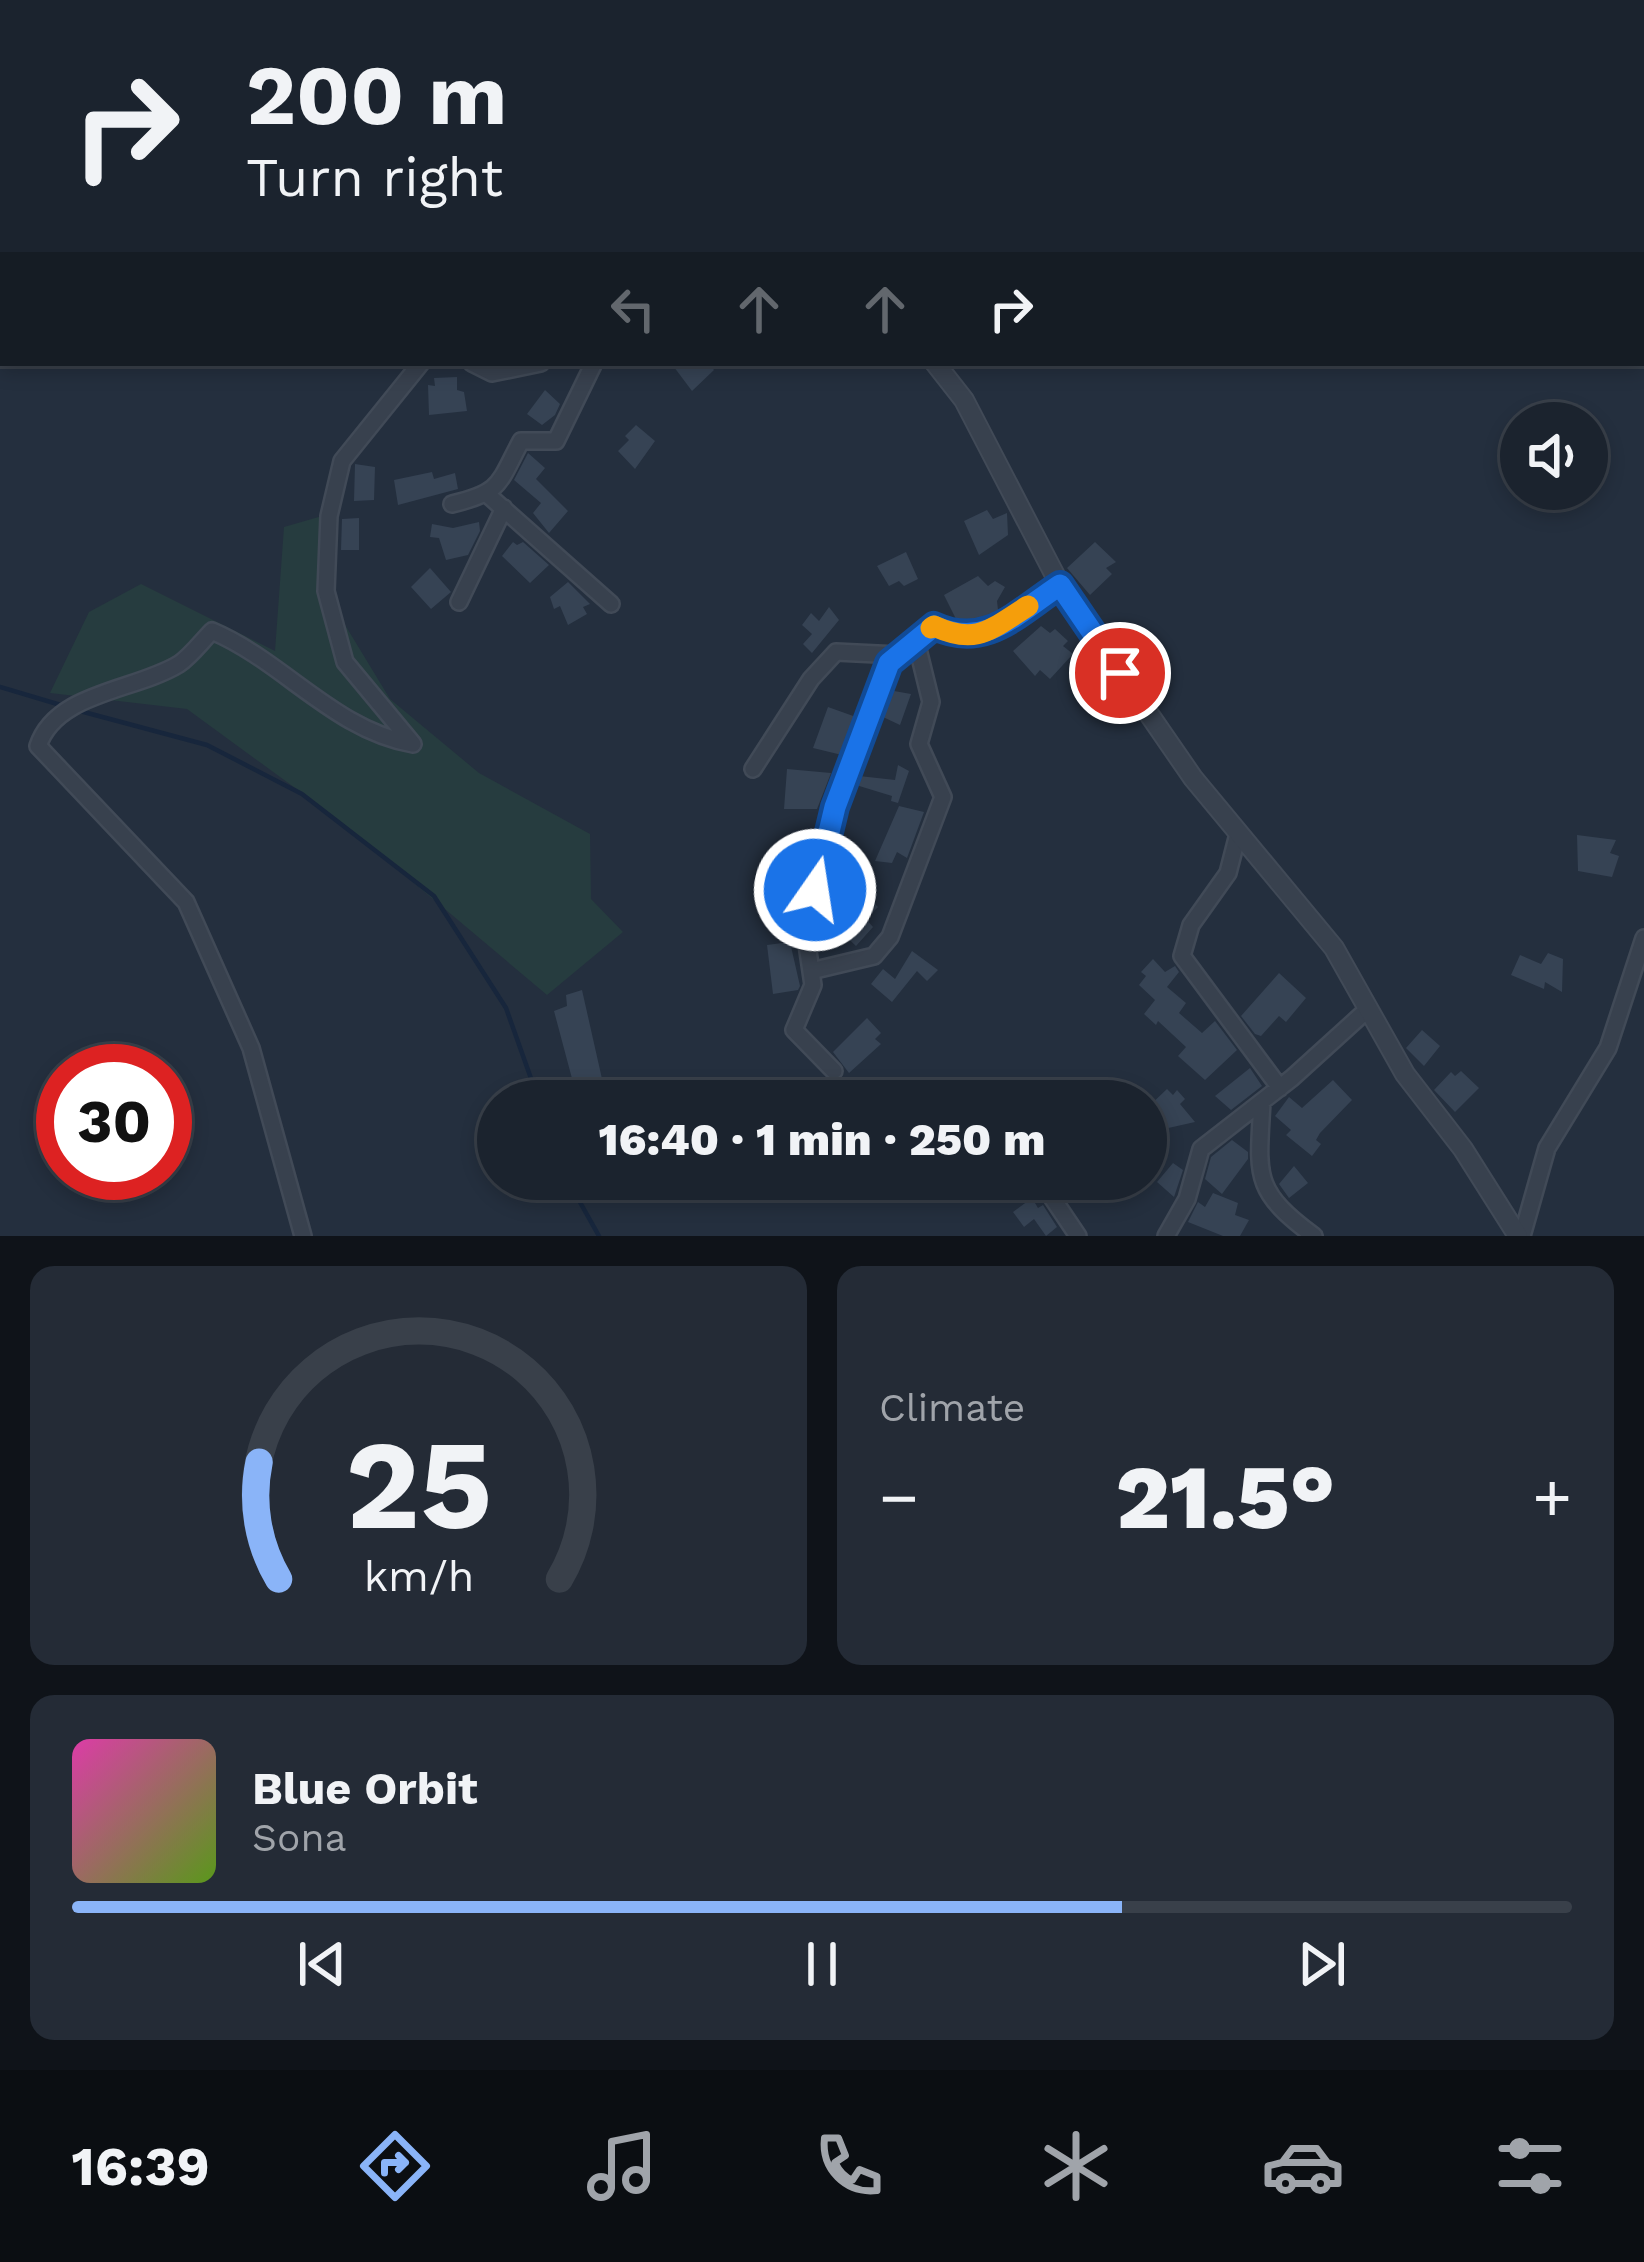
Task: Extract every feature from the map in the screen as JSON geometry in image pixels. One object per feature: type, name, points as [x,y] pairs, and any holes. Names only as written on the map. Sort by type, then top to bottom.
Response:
[{"type":"street","points":[[303,1236],[251,1048],[186,902],[38,746],[44,727],[70,708],[182,662],[212,631],[237,641],[317,701],[386,739],[413,744],[345,662],[326,590],[329,516],[342,461],[419,366]]},
{"type":"street","points":[[478,366],[493,373],[527,366]]},
{"type":"street","points":[[452,504],[488,495],[497,487],[521,441],[556,441],[593,366]]},
{"type":"street","points":[[937,366],[964,400],[1060,585],[1193,778],[1334,948],[1406,1074],[1520,1236]]},
{"type":"street","points":[[488,495],[611,604]]},
{"type":"street","points":[[459,602],[504,508]]},
{"type":"street","points":[[834,1071],[794,1030],[813,985],[805,932],[835,807],[889,663],[934,626],[957,637],[981,635],[1060,585]]},
{"type":"street","points":[[811,971],[874,956],[890,937],[943,797],[919,744],[932,702],[916,641]]},
{"type":"street","points":[[753,769],[811,680],[836,652],[898,656]]},
{"type":"street","points":[[1238,834],[1228,873],[1191,926],[1182,956],[1280,1088]]},
{"type":"street","points":[[1520,1236],[1547,1148],[1608,1048],[1644,938]]},
{"type":"street","points":[[1166,1236],[1187,1199],[1201,1150],[1367,1010]]},
{"type":"street","points":[[1262,1102],[1260,1180],[1277,1208],[1314,1236]]},
{"type":"street","points":[[1054,1200],[1078,1236]]},
{"type":"green space","points":[[322,516],[336,610],[390,699],[479,773],[590,834],[591,899],[623,932],[547,995],[339,820],[187,709],[50,693],[89,612],[141,584],[275,651],[284,527]]},
{"type":"building","points":[[673,366],[711,366],[714,370],[692,391]]},
{"type":"building","points":[[457,377],[457,390],[464,392],[467,411],[429,415],[428,385],[435,386],[434,378]]},
{"type":"building","points":[[545,390],[560,404],[542,425],[527,414]]},
{"type":"building","points":[[636,425],[655,441],[635,469],[618,451]]},
{"type":"building","points":[[528,453],[545,468],[536,479],[568,511],[549,533],[533,513],[541,503],[514,480]]},
{"type":"building","points":[[355,464],[375,467],[374,500],[354,501]]},
{"type":"building","points":[[432,472],[434,479],[455,473],[458,489],[398,505],[394,480]]},
{"type":"building","points":[[987,510],[993,519],[1007,513],[1008,535],[979,555],[964,521]]},
{"type":"building","points":[[359,518],[359,550],[341,550],[342,519]]},
{"type":"building","points":[[479,522],[480,531],[468,555],[446,560],[439,538],[430,537],[432,524],[453,528]]},
{"type":"building","points":[[513,542],[523,542],[549,565],[530,583],[502,556]]},
{"type":"building","points":[[1095,542],[1116,562],[1106,568],[1112,574],[1090,595],[1067,568]]},
{"type":"building","points":[[906,552],[918,579],[889,586],[877,566]]},
{"type":"building","points":[[430,568],[451,592],[431,609],[411,587]]},
{"type":"building","points":[[978,576],[988,586],[995,581],[1005,587],[998,610],[982,619],[957,621],[944,595]]},
{"type":"building","points":[[568,582],[590,604],[583,607],[587,614],[568,625],[550,597]]},
{"type":"building","points":[[829,607],[839,620],[812,653],[803,644],[812,634],[802,625],[811,613],[819,621]]},
{"type":"building","points":[[1041,626],[1050,633],[1055,629],[1073,654],[1050,679],[1040,670],[1035,676],[1013,651]]},
{"type":"building","points":[[894,691],[911,694],[900,725],[883,717]]},
{"type":"building","points":[[828,707],[856,717],[842,755],[813,748]]},
{"type":"building","points":[[898,765],[909,771],[898,803],[891,801],[892,796],[856,785],[859,776],[895,780]]},
{"type":"building","points":[[787,769],[831,773],[817,809],[784,809]]},
{"type":"building","points":[[899,806],[924,812],[907,858],[897,852],[892,863],[875,861]]},
{"type":"building","points":[[1577,835],[1616,840],[1610,853],[1619,856],[1612,877],[1578,871]]},
{"type":"building","points":[[796,884],[795,909],[758,911],[758,887]]},
{"type":"building","points":[[865,894],[878,907],[866,919],[873,927],[856,946],[835,926]]},
{"type":"building","points":[[790,942],[800,986],[773,994],[767,945]]},
{"type":"building","points":[[912,951],[938,970],[927,981],[917,971],[892,1002],[871,984],[883,969],[895,979]]},
{"type":"building","points":[[1548,953],[1563,959],[1562,992],[1545,982],[1544,989],[1511,975],[1520,955],[1541,964]]},
{"type":"building","points":[[1153,959],[1165,972],[1175,966],[1179,972],[1167,987],[1186,1003],[1179,1013],[1202,1033],[1215,1021],[1237,1050],[1205,1080],[1178,1056],[1186,1047],[1144,1014],[1155,1000],[1139,985],[1146,976],[1141,972]]},
{"type":"building","points":[[1279,973],[1306,998],[1286,1022],[1279,1016],[1261,1036],[1255,1034],[1241,1016]]},
{"type":"building","points":[[582,990],[602,1080],[572,1080],[554,1011],[567,1006],[566,995]]},
{"type":"building","points":[[867,1018],[881,1033],[875,1039],[881,1044],[849,1073],[833,1052]]},
{"type":"building","points":[[1422,1030],[1440,1046],[1424,1066],[1406,1048]]},
{"type":"building","points":[[1250,1068],[1262,1086],[1231,1110],[1215,1096]]},
{"type":"building","points":[[1461,1071],[1479,1088],[1455,1112],[1434,1090],[1451,1072],[1455,1076]]},
{"type":"building","points":[[1333,1080],[1352,1100],[1320,1133],[1316,1140],[1321,1144],[1312,1156],[1286,1135],[1291,1130],[1275,1116],[1289,1097],[1302,1108]]},
{"type":"building","points":[[1167,1089],[1173,1095],[1177,1090],[1185,1099],[1180,1104],[1195,1122],[1167,1128]]},
{"type":"building","points":[[1232,1140],[1248,1152],[1248,1159],[1222,1194],[1205,1179],[1211,1157]]},
{"type":"building","points":[[1173,1163],[1183,1170],[1174,1197],[1167,1191],[1167,1170]]},
{"type":"building","points":[[1294,1166],[1308,1183],[1289,1198],[1279,1184]]},
{"type":"building","points":[[1213,1193],[1238,1203],[1235,1215],[1249,1220],[1240,1236],[1223,1236],[1188,1222],[1198,1202],[1205,1207]]},
{"type":"building","points":[[1033,1200],[1038,1208],[1043,1205],[1057,1227],[1046,1236],[1034,1219],[1024,1227],[1013,1212]]},
{"type":"waterway","points":[[0,687],[64,706]]},
{"type":"waterway","points":[[80,711],[207,745],[302,794],[434,896],[506,1008],[532,1080]]},
{"type":"waterway","points":[[579,1200],[599,1236]]},
{"type":"slow traffic","points":[[931,628],[957,637],[981,635],[1028,606]]},
{"type":"route","points":[[815,890],[835,807],[889,663],[934,626],[957,637],[981,635],[1060,585],[1120,673]]}]
